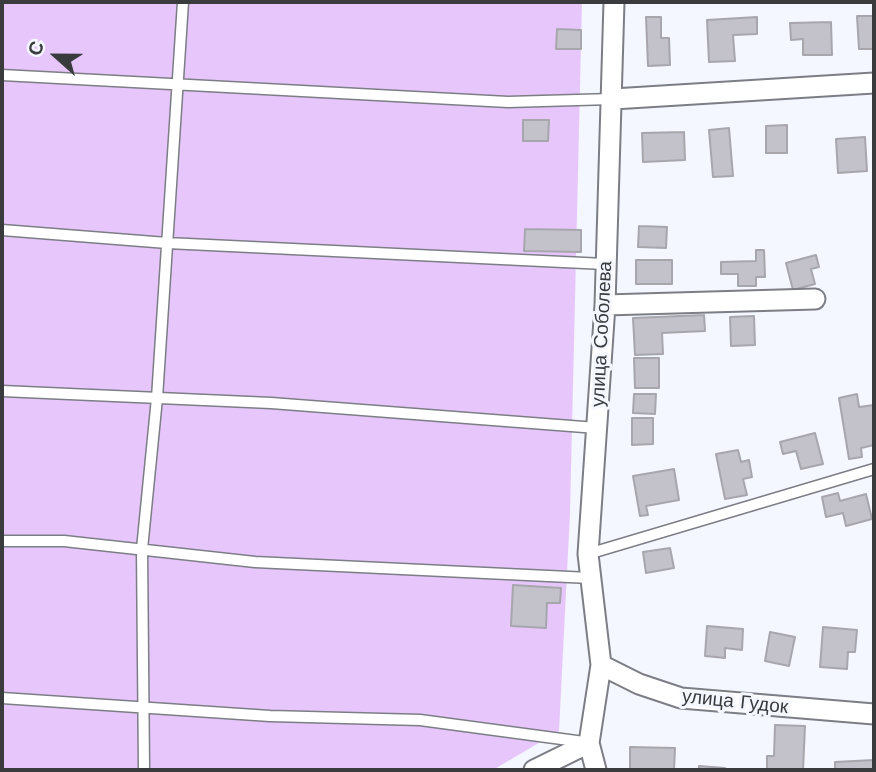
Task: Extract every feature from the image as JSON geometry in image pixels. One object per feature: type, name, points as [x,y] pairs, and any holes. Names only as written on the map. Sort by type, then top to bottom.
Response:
[{"type":"street","name":"улица Соболева","points":[[589,743],[601,665],[588,554],[605,305],[614,2]]},
{"type":"street","points":[[613,99],[874,83]]},
{"type":"street","points":[[605,305],[815,299]]},
{"type":"street","name":"улица Гудок","points":[[601,665],[639,684],[681,698],[874,714]]},
{"type":"street","points":[[534,770],[589,743],[596,770]]},
{"type":"lane","points":[[144,770],[142,550],[157,398],[183,2]]},
{"type":"lane","points":[[2,75],[509,102],[613,99]]},
{"type":"lane","points":[[2,230],[167,243],[606,264]]},
{"type":"lane","points":[[2,391],[271,403],[597,428]]},
{"type":"lane","points":[[588,554],[874,469]]},
{"type":"lane","points":[[2,541],[64,541],[254,562],[590,578]]},
{"type":"lane","points":[[2,698],[270,716],[420,720],[589,743]]},
{"type":"shaded area","points":[[2,2],[582,2],[570,513],[559,731],[493,770],[2,770]]},
{"type":"building","points":[[857,16],[874,16],[874,49],[859,49]]},
{"type":"building","points":[[646,17],[661,17],[661,38],[669,38],[670,65],[648,66]]},
{"type":"building","points":[[757,17],[757,34],[733,35],[735,61],[709,62],[707,20]]},
{"type":"building","points":[[831,22],[832,55],[803,55],[803,39],[791,40],[790,23]]},
{"type":"building","points":[[557,29],[581,30],[581,49],[556,49]]},
{"type":"building","points":[[523,120],[549,120],[548,141],[523,141]]},
{"type":"building","points":[[787,125],[787,153],[766,153],[766,126]]},
{"type":"building","points":[[729,128],[733,176],[713,177],[709,130]]},
{"type":"building","points":[[684,132],[685,160],[643,162],[642,133]]},
{"type":"building","points":[[865,137],[867,171],[838,173],[836,139]]},
{"type":"building","points":[[639,226],[667,227],[666,248],[638,247]]},
{"type":"building","points":[[525,229],[581,230],[581,252],[524,251]]},
{"type":"building","points":[[756,250],[764,250],[765,277],[756,277],[756,286],[738,286],[738,274],[721,274],[721,262],[756,261]]},
{"type":"building","points":[[816,255],[819,267],[811,269],[815,284],[793,290],[786,263]]},
{"type":"building","points":[[636,260],[672,260],[672,284],[636,284]]},
{"type":"building","points":[[704,315],[705,331],[662,333],[663,354],[635,355],[633,318]]},
{"type":"building","points":[[754,316],[755,345],[731,346],[730,317]]},
{"type":"building","points":[[634,358],[659,358],[659,388],[635,388]]},
{"type":"building","points":[[634,394],[656,394],[655,414],[633,413]]},
{"type":"building","points":[[857,394],[859,407],[874,405],[874,445],[861,448],[862,457],[849,459],[839,398]]},
{"type":"building","points":[[632,418],[653,418],[653,444],[632,445]]},
{"type":"building","points":[[815,433],[823,464],[801,469],[796,451],[783,454],[780,442]]},
{"type":"building","points":[[738,450],[741,462],[749,460],[752,477],[743,479],[747,495],[725,499],[716,454]]},
{"type":"building","points":[[674,469],[679,500],[646,506],[648,515],[640,516],[633,476]]},
{"type":"building","points":[[838,493],[840,501],[866,494],[872,519],[846,526],[843,513],[826,517],[822,497]]},
{"type":"building","points":[[670,548],[674,568],[646,573],[643,552]]},
{"type":"building","points":[[513,585],[561,588],[560,603],[547,603],[546,628],[511,626]]},
{"type":"building","points":[[707,626],[743,629],[742,650],[725,648],[725,658],[705,656]]},
{"type":"building","points":[[823,627],[857,630],[855,652],[848,652],[847,669],[820,667]]},
{"type":"building","points":[[770,632],[795,637],[789,666],[765,661]]},
{"type":"building","points":[[775,725],[805,726],[803,770],[767,770],[767,756],[774,756]]},
{"type":"building","points":[[630,747],[675,748],[674,770],[630,770]]},
{"type":"building","points":[[874,760],[874,770],[835,770],[835,762]]},
{"type":"building","points":[[699,766],[725,768],[725,770],[699,770]]}]
